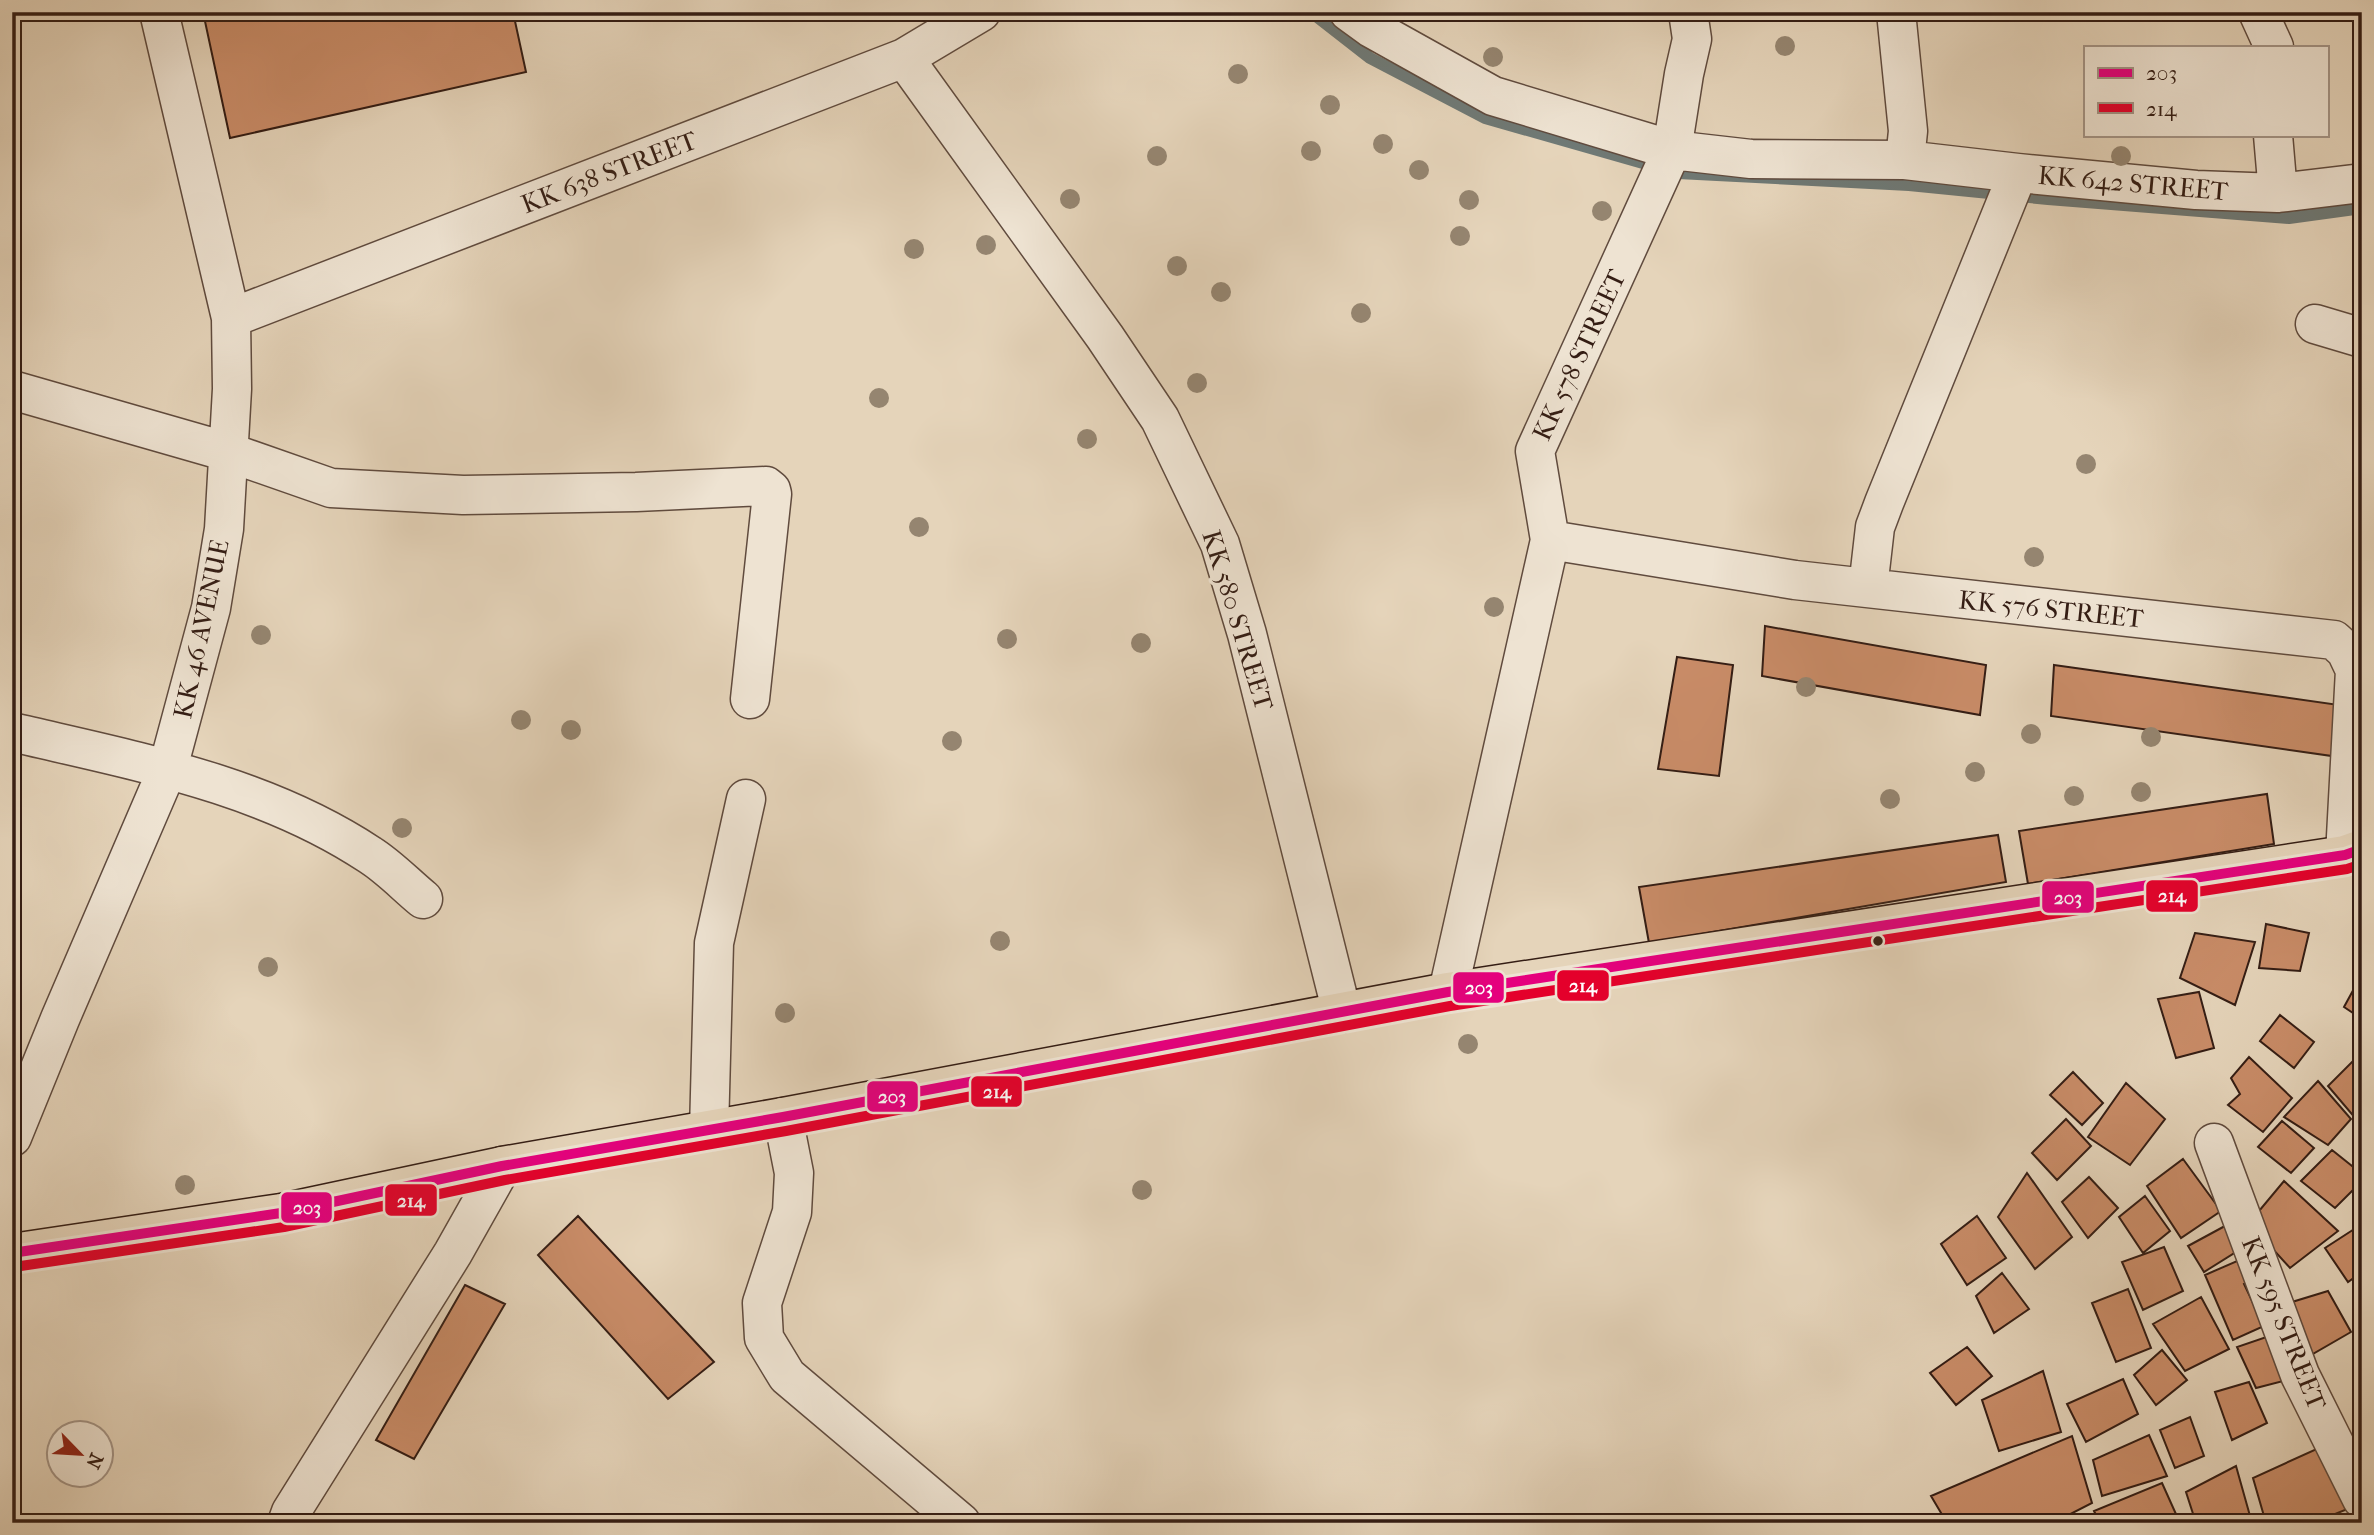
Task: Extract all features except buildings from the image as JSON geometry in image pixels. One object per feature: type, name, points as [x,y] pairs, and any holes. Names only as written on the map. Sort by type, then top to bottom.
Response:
[{"type":"main road","points":[[12,1253],[281,1213],[502,1166],[709,1131],[1448,992],[2353,852]]},
{"type":"street","name":"KK 46 AVENUE","points":[[12,1137],[168,768],[211,608],[224,528],[232,389],[230,318],[159,12]]},
{"type":"street","name":"KK 638 STREET","points":[[230,318],[904,58],[981,12]]},
{"type":"street","name":"KK 642 STREET","points":[[1349,12],[1371,28],[1493,96],[1672,150],[1703,156],[1905,160],[2196,190],[2278,193],[2362,183]]},
{"type":"street","name":"KK 578 STREET","points":[[1448,992],[1550,540],[1535,451],[1672,150],[1692,39],[1688,12]]},
{"type":"street","points":[[1896,12],[1908,131],[1905,160]]},
{"type":"street","points":[[2258,12],[2274,46]]},
{"type":"street","name":"KK 580 STREET","points":[[904,58],[1105,337],[1160,419],[1220,544],[1247,634],[1342,1013]]},
{"type":"street","points":[[2273,136],[2278,193]]},
{"type":"street","points":[[1868,588],[1875,527],[2018,173]]},
{"type":"street","points":[[2315,324],[2362,338]]},
{"type":"street","points":[[12,390],[228,452],[331,488],[463,495],[636,492],[766,486],[772,494],[750,699]]},
{"type":"street","name":"KK 576 STREET","points":[[1550,540],[1795,580],[2334,640],[2346,651],[2355,670],[2353,852]]},
{"type":"street","points":[[12,732],[168,768],[204,778],[264,802],[328,830],[372,856],[423,899]]},
{"type":"street","points":[[709,1131],[714,943],[746,799]]},
{"type":"street","points":[[783,1117],[794,1173],[792,1212],[762,1303],[764,1338],[788,1376],[961,1523]]},
{"type":"street","name":"KK 595 STREET","points":[[2214,1143],[2301,1375],[2362,1499]]},
{"type":"street","points":[[287,1523],[290,1511],[453,1253],[502,1166]]},
{"type":"waterway","points":[[1311,12],[1370,58],[1485,118],[1678,173],[1909,185],[2289,218],[2362,208]]},
{"type":"transit line","name":"203","points":[[12,1253],[281,1213],[502,1166],[783,1117],[1448,992],[2345,855],[2362,849]]},
{"type":"transit line","name":"214","points":[[14,1267],[284,1227],[505,1180],[786,1131],[1450,1006],[2347,869],[2362,864]]}]
